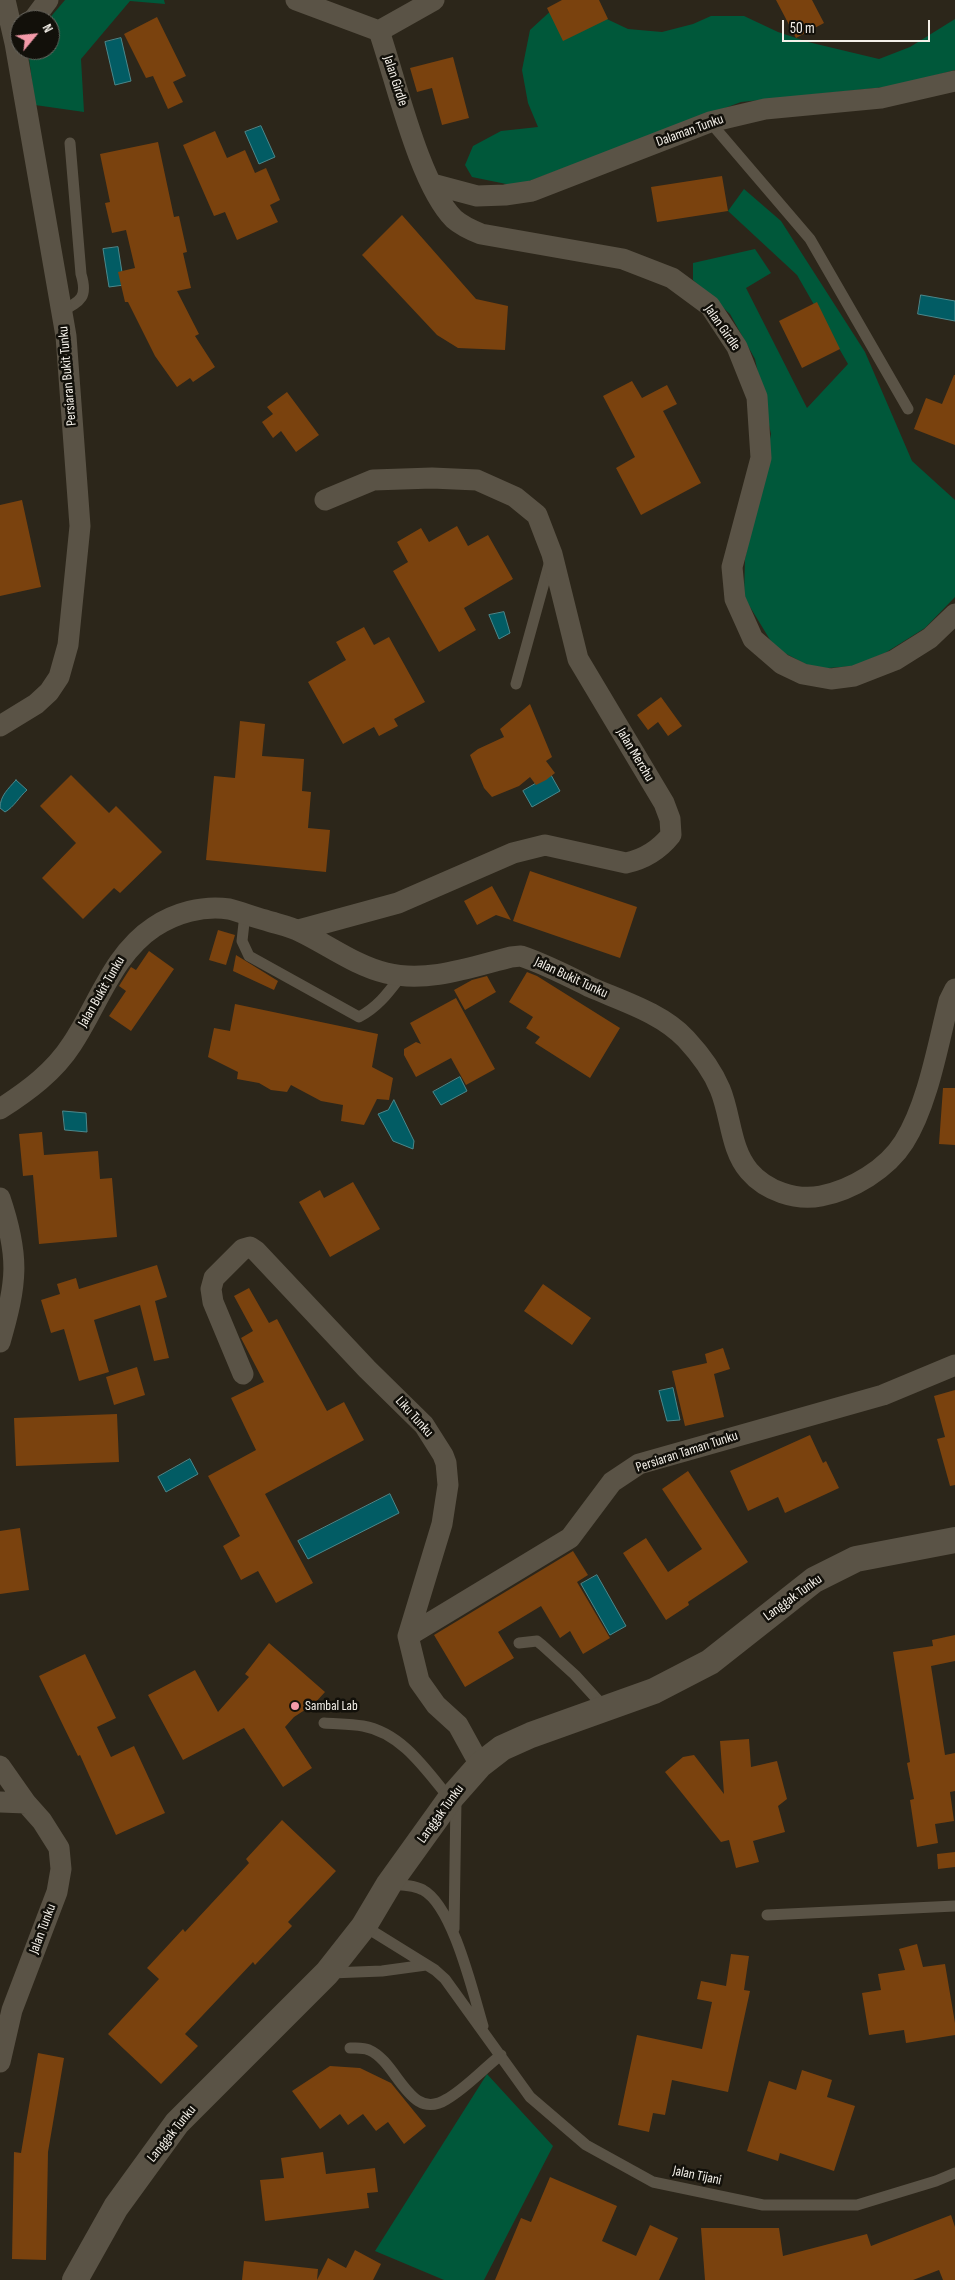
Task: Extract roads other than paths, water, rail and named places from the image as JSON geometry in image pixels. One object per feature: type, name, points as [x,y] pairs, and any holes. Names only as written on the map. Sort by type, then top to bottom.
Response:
[{"type":"street","name":"Persiaran Bukit Tunku","points":[[5,0],[10,16]]},
{"type":"street","points":[[296,0],[379,31],[434,0]]},
{"type":"street","name":"Jalan Girdle","points":[[379,31],[421,158],[432,184],[453,217],[461,224],[481,234],[623,259],[672,278],[710,306],[737,346],[757,397],[761,458],[732,567],[736,599],[753,639],[782,664],[803,674],[831,679],[854,676],[895,660],[930,638],[955,614]]},
{"type":"street","name":"Persiaran Bukit Tunku","points":[[0,726],[36,704],[49,692],[59,677],[68,645],[80,526],[66,336],[20,60]]},
{"type":"street","name":"Dalaman Tunku","points":[[432,184],[477,196],[505,195],[532,191],[710,122],[765,108],[881,98],[955,81]]},
{"type":"street","name":"Jalan Merchu","points":[[299,930],[398,904],[513,852],[545,846],[626,862],[635,861],[660,848],[671,835],[670,818],[664,803],[578,659],[552,554],[536,516],[515,497],[477,480],[432,478],[373,480],[325,500]]},
{"type":"street","name":"Jalan Bukit Tunku","points":[[0,1109],[26,1092],[55,1066],[72,1044],[124,954],[138,939],[154,927],[185,912],[229,909],[299,930],[367,966],[384,973],[400,976],[424,976],[446,973],[512,956],[521,956],[660,1019],[686,1038],[703,1060],[720,1089],[735,1144],[748,1171],[775,1190],[793,1196],[810,1198],[831,1194],[871,1175],[890,1160],[905,1141],[923,1098],[949,1001],[955,989]]},
{"type":"street","points":[[0,1198],[10,1226],[15,1258],[14,1285],[0,1342]]},
{"type":"street","name":"Liku Tunku","points":[[243,1374],[214,1302],[211,1289],[214,1278],[243,1249],[250,1247],[256,1251],[367,1369],[424,1425],[443,1455],[446,1463],[448,1485],[442,1524],[408,1636],[412,1659],[419,1680],[436,1705],[458,1725],[480,1765]]},
{"type":"street","name":"Persiaran Taman Tunku","points":[[408,1636],[570,1538],[612,1482],[639,1464],[883,1395],[955,1365]]},
{"type":"street","name":"Langgak Tunku","points":[[75,2280],[116,2207],[178,2123],[327,1973],[364,1926],[389,1884],[453,1794],[480,1765],[502,1748],[518,1740],[654,1691],[710,1662],[814,1580],[856,1559],[955,1540]]},
{"type":"street","name":"Jalan Tunku","points":[[0,1766],[26,1803],[42,1821],[59,1848],[61,1869],[57,1892],[12,2010],[0,2062]]},
{"type":"street","points":[[0,1802],[26,1803]]},
{"type":"lane","points":[[710,122],[810,239],[908,409]]},
{"type":"lane","points":[[62,311],[78,303],[85,287],[81,274],[70,143]]},
{"type":"lane","points":[[516,684],[552,554]]},
{"type":"lane","points":[[245,914],[242,941],[249,956],[359,1017],[385,998],[400,976]]},
{"type":"lane","points":[[519,1643],[537,1641],[575,1675],[605,1708]]},
{"type":"lane","points":[[324,1723],[363,1726],[386,1733],[414,1756],[453,1794]]},
{"type":"lane","name":"Jalan Tijani","points":[[453,1794],[454,1933]]},
{"type":"lane","name":"Jalan Tijani","points":[[389,1884],[423,1889],[437,1903],[454,1933],[486,2035]]},
{"type":"lane","points":[[767,1915],[955,1906]]},
{"type":"lane","name":"Jalan Tijani","points":[[364,1926],[445,1979],[530,2098],[586,2145],[653,2182],[763,2205],[857,2205],[936,2181],[955,2173]]},
{"type":"lane","points":[[327,1973],[382,1972],[426,1965]]},
{"type":"lane","points":[[350,2048],[368,2049],[381,2058],[417,2102],[432,2106],[447,2099],[500,2055]]},
{"type":"water","points":[[121,38],[131,81],[115,85],[105,42]]},
{"type":"water","points":[[261,126],[275,157],[259,164],[245,132]]},
{"type":"water","points":[[118,247],[124,285],[109,287],[103,249]]},
{"type":"water","points":[[921,295],[955,301],[955,321],[918,314]]},
{"type":"water","points":[[504,612],[510,633],[499,639],[489,615]]},
{"type":"water","points":[[551,775],[560,791],[532,807],[523,791]]},
{"type":"water","points":[[16,780],[27,790],[5,812],[0,808],[1,800]]},
{"type":"water","points":[[460,1077],[467,1091],[441,1105],[433,1092]]},
{"type":"water","points":[[394,1100],[414,1141],[413,1149],[393,1141],[378,1114],[388,1110]]},
{"type":"water","points":[[63,1111],[86,1113],[87,1132],[65,1130]]},
{"type":"water","points":[[673,1388],[680,1420],[667,1421],[659,1391]]},
{"type":"water","points":[[190,1459],[198,1474],[166,1492],[158,1477]]},
{"type":"water","points":[[390,1494],[399,1513],[308,1559],[298,1541]]},
{"type":"water","points":[[597,1575],[626,1626],[610,1635],[581,1584]]},
{"type":"place","name":"Sambal Lab","points":[[295,1706]]}]
